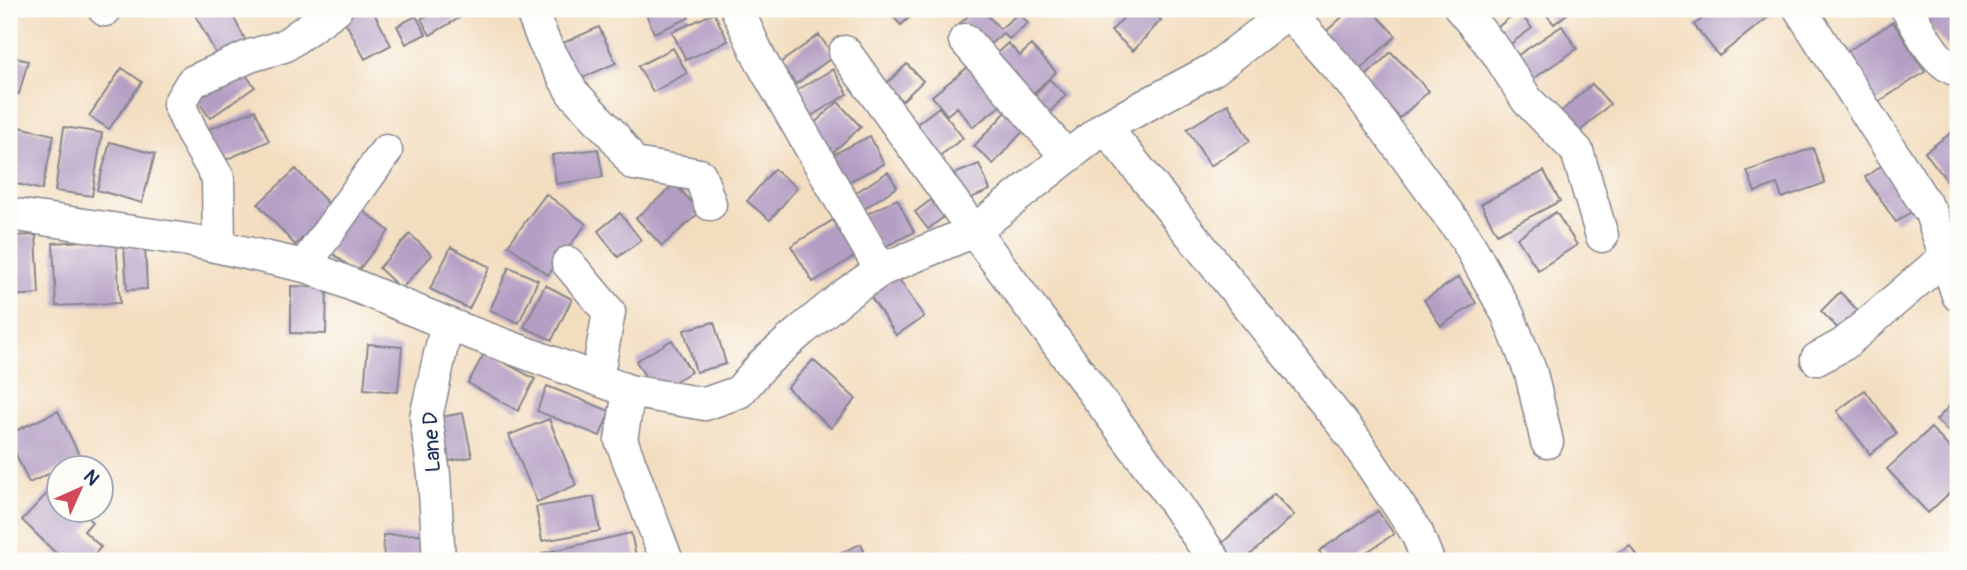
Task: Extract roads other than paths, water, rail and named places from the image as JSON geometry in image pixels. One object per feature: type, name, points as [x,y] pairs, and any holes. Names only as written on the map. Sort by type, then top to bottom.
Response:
[{"type":"street","points":[[219,246],[218,178],[178,104],[192,82],[250,56],[284,46],[336,9]]},
{"type":"street","points":[[531,9],[544,42],[572,92],[614,135],[634,164],[700,175],[710,204]]},
{"type":"street","points":[[737,9],[761,61],[881,270]]},
{"type":"street","points":[[1461,9],[1496,51],[1527,100],[1577,151],[1602,236]]},
{"type":"street","points":[[1800,9],[1931,213],[1952,252],[1958,295]]},
{"type":"street","points":[[1907,9],[1938,57],[1950,68],[1958,70]]},
{"type":"street","points":[[9,214],[219,246],[304,266],[629,391],[705,404],[739,392],[764,363],[846,293],[881,270],[974,231],[1105,127],[1214,69],[1290,11],[1353,86],[1465,237],[1508,314],[1531,373],[1547,442]]},
{"type":"street","points":[[965,40],[1067,157]]},
{"type":"street","points":[[845,52],[974,231],[1163,484],[1215,561]]},
{"type":"street","points":[[1105,127],[1353,438],[1417,533],[1428,561]]},
{"type":"street","points":[[304,266],[386,151]]},
{"type":"street","points":[[1817,359],[1844,344],[1952,252]]},
{"type":"street","points":[[568,263],[610,312],[597,379]]},
{"type":"street","name":"Lane D","points":[[439,561],[434,475],[426,417],[447,323]]},
{"type":"street","points":[[629,391],[621,440],[667,561]]}]
